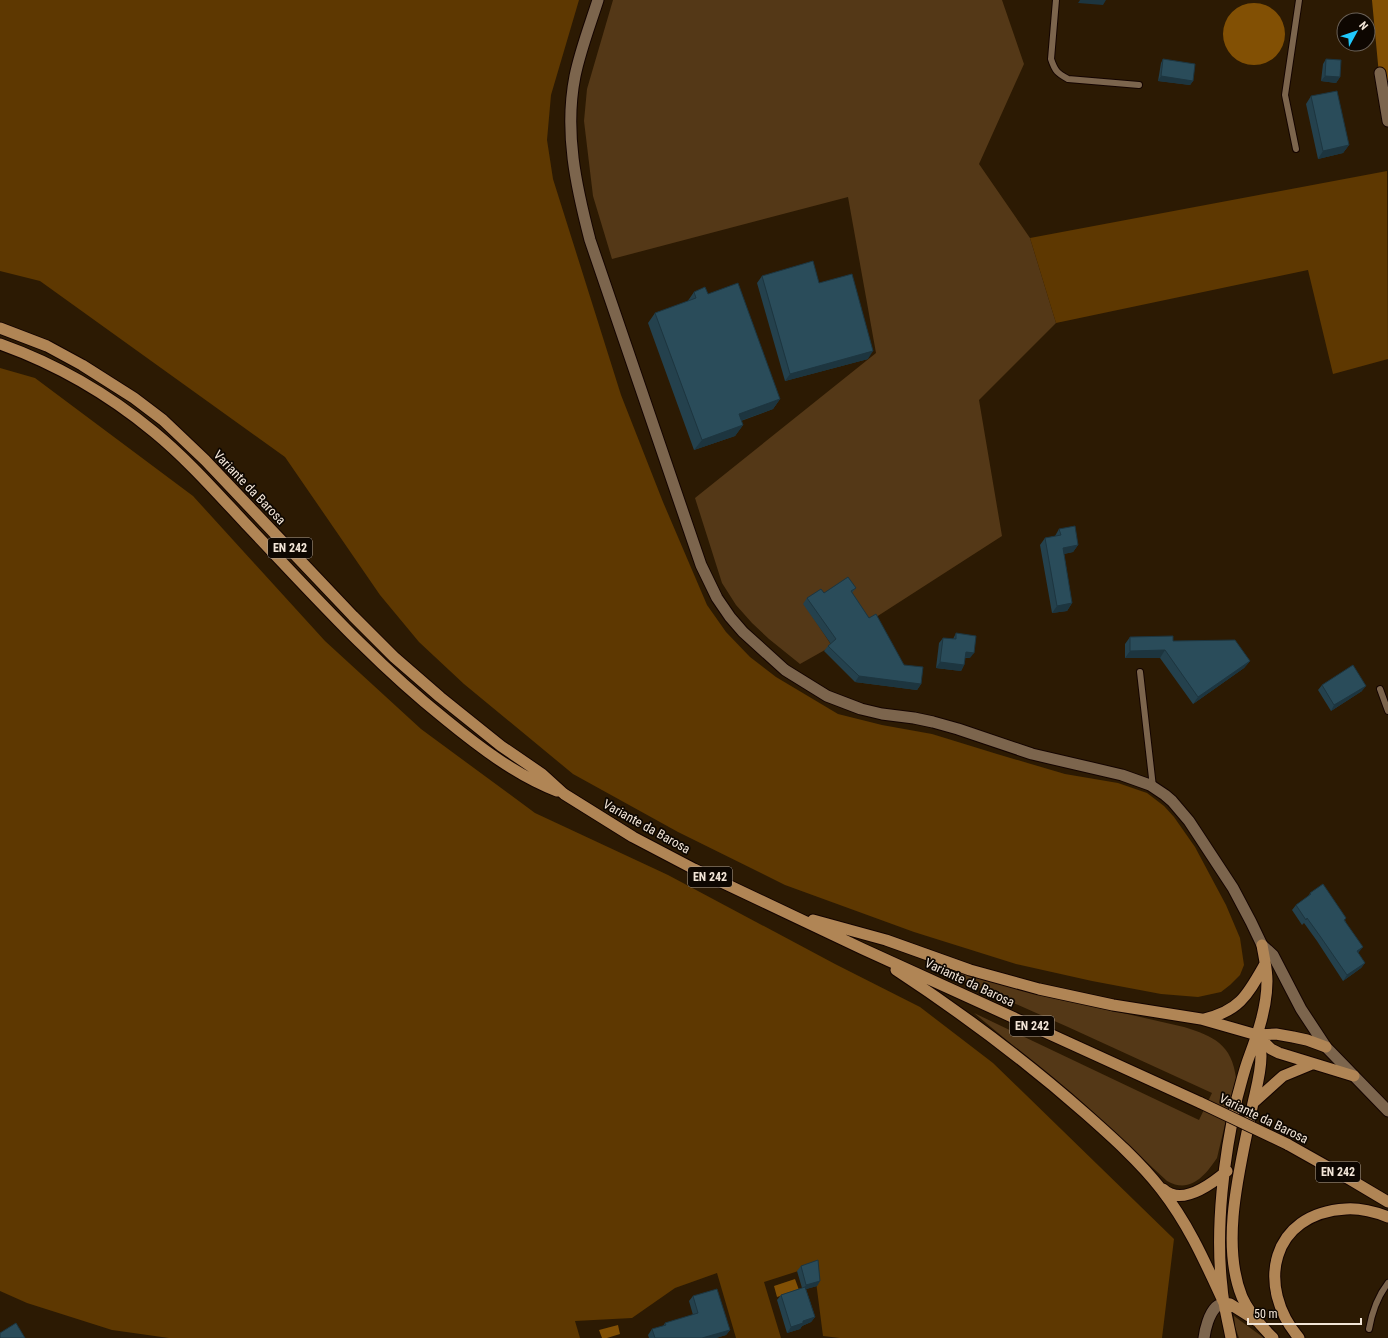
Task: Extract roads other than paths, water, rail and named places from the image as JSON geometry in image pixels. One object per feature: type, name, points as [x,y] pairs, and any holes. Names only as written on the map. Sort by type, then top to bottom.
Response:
[{"type":"main road","points":[[598,0],[576,75],[571,103],[574,167],[581,205],[590,240],[701,565],[723,608],[743,632],[780,665],[826,696],[861,709],[882,714],[914,718],[958,729],[1032,754],[1111,772],[1153,787],[1172,801],[1199,836],[1233,888],[1262,945],[1266,963],[1267,982],[1265,999],[1257,1035],[1248,1059],[1238,1097],[1224,1174],[1220,1253],[1222,1288],[1231,1338]]},
{"type":"main road","points":[[1380,73],[1388,121]]},
{"type":"main road","name":"Variante da Barosa","points":[[0,328],[46,346],[82,365],[134,398],[158,417],[205,460],[353,616],[394,657],[446,702],[501,746],[542,774],[564,794],[633,837],[694,869],[789,915],[1202,1103],[1287,1144],[1388,1202]]},
{"type":"main road","name":"Variante da Barosa","points":[[0,344],[39,360],[75,378],[119,406],[154,432],[201,476],[347,631],[420,700],[454,727],[515,770],[538,784],[564,794]]},
{"type":"main road","points":[[789,915],[886,940],[970,970],[1017,984],[1113,1005],[1201,1019],[1257,1035],[1276,1034],[1288,1036],[1307,1040],[1326,1047]]},
{"type":"main road","points":[[1262,945],[1273,955],[1301,1009],[1326,1047],[1388,1111]]},
{"type":"main road","points":[[863,949],[975,1024],[1066,1096],[1111,1137],[1160,1188],[1179,1214],[1194,1239],[1224,1303]]},
{"type":"main road","points":[[1201,1019],[1223,1014],[1236,1006],[1247,995],[1266,963]]},
{"type":"main road","points":[[1257,1035],[1271,1049],[1279,1053],[1354,1076]]},
{"type":"main road","points":[[1257,1035],[1261,1056],[1259,1078],[1252,1103],[1235,1200],[1233,1251],[1236,1276],[1242,1298],[1257,1321],[1273,1338]]},
{"type":"main road","points":[[1252,1103],[1283,1076],[1312,1064]]},
{"type":"main road","points":[[1160,1188],[1171,1194],[1184,1195],[1205,1188],[1235,1165],[1243,1152]]},
{"type":"main road","points":[[1299,1338],[1283,1316],[1275,1288],[1277,1257],[1285,1240],[1296,1227],[1303,1222],[1319,1214],[1327,1212],[1342,1209],[1356,1209],[1388,1217]]},
{"type":"main road","points":[[1204,1338],[1204,1332],[1216,1306],[1224,1303],[1230,1304],[1257,1321]]},
{"type":"lane","points":[[1056,0],[1051,59],[1054,69],[1068,79],[1139,85]]},
{"type":"lane","points":[[1296,149],[1285,95],[1299,0]]},
{"type":"lane","points":[[1140,672],[1153,787]]},
{"type":"lane","points":[[1380,689],[1388,711]]},
{"type":"lane","points":[[1369,1329],[1374,1307],[1388,1283]]},
{"type":"waterway","points":[[1380,0],[1388,85]]}]
